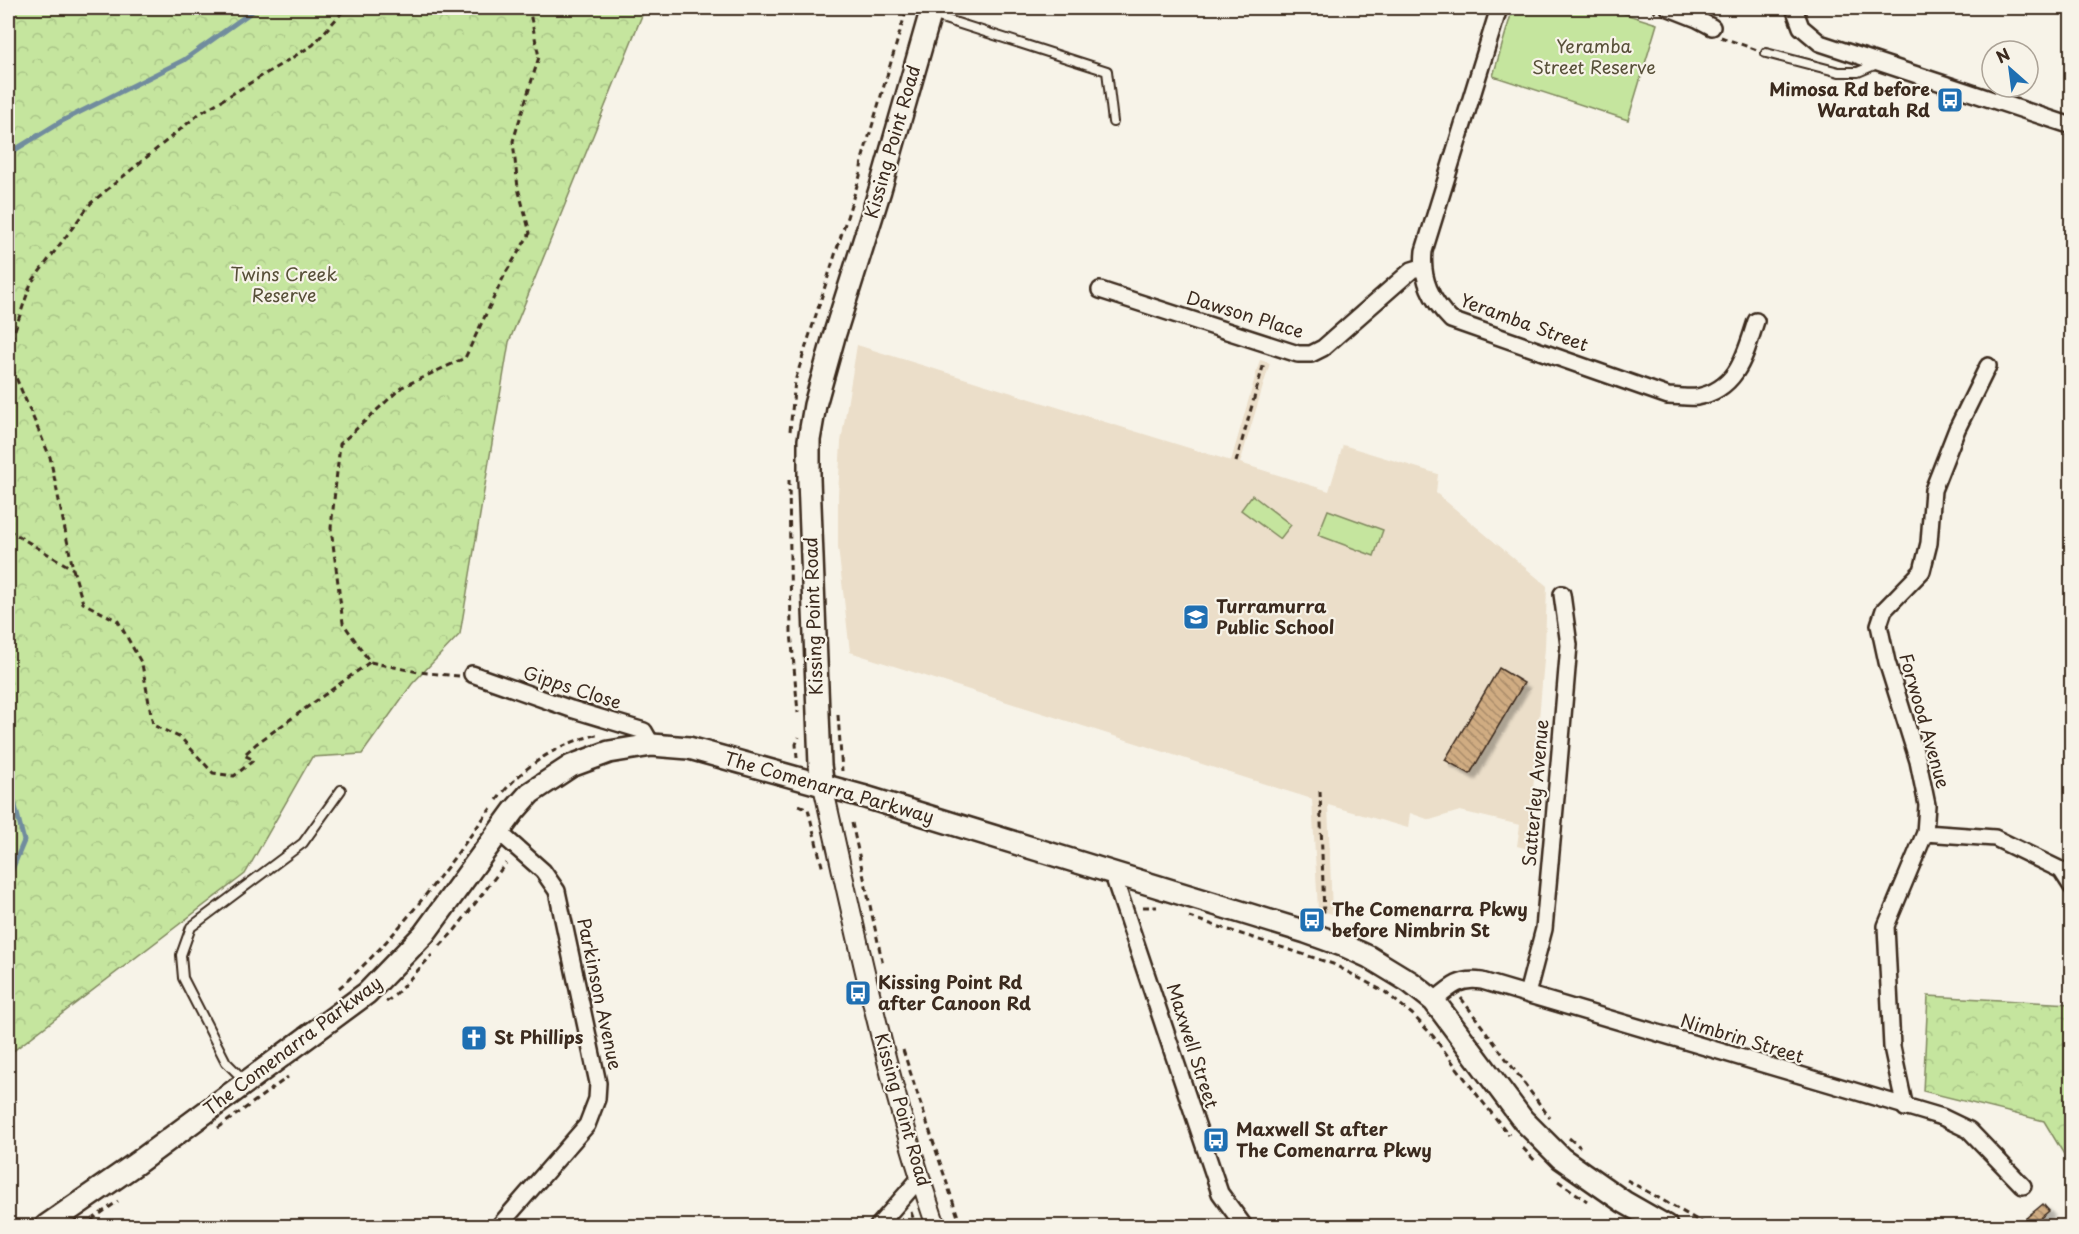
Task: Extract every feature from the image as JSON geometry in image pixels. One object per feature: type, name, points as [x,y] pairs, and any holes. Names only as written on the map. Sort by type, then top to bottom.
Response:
[{"type":"main road","name":"Kissing Point Road","points":[[823,786],[814,630],[809,440],[815,405],[835,333],[880,190],[930,12]]},
{"type":"main road","name":"The Comenarra Parkway","points":[[46,1227],[350,1006],[386,975],[424,934],[514,811],[530,793],[564,770],[586,759],[609,752],[652,745],[689,748],[823,786],[1112,872],[1345,946],[1390,969],[1434,1001],[1523,1120],[1561,1158],[1624,1202],[1666,1227]]},
{"type":"street","name":"Yeramba Street","points":[[1499,8],[1424,251],[1422,267],[1428,291],[1439,308],[1451,320],[1668,396],[1695,397],[1715,391],[1733,377],[1744,360],[1756,321]]},
{"type":"street","points":[[1669,8],[1697,19],[1714,31]]},
{"type":"street","points":[[1794,8],[1801,27],[1820,43],[2072,126]]},
{"type":"street","name":"Dawson Place","points":[[1101,290],[1298,354],[1311,354],[1323,348],[1412,270],[1422,267]]},
{"type":"street","name":"Forwood Avenue","points":[[1905,1108],[1892,1047],[1886,926],[1925,833],[1927,805],[1918,761],[1887,662],[1879,625],[1884,610],[1922,571],[1929,543],[1933,490],[1957,429],[1988,366]]},
{"type":"street","name":"Satterley Avenue","points":[[1527,994],[1544,929],[1561,740],[1569,645],[1562,594]]},
{"type":"street","name":"Gipps Close","points":[[472,674],[644,731],[652,745]]},
{"type":"street","name":"Kissing Point Road","points":[[823,786],[873,1004],[920,1178],[936,1227]]},
{"type":"street","name":"Parkinson Avenue","points":[[499,832],[543,871],[558,891],[598,1083],[597,1099],[587,1125],[499,1227]]},
{"type":"street","points":[[1925,833],[1995,838],[2061,870],[2072,887]]},
{"type":"street","name":"Maxwell Street","points":[[1112,872],[1220,1193],[1244,1227]]},
{"type":"street","name":"Nimbrin Street","points":[[1434,1001],[1452,985],[1471,979],[1942,1117],[1969,1130],[2023,1186]]},
{"type":"street","points":[[878,1227],[920,1178]]},
{"type":"lane","points":[[930,12],[1107,71],[1113,122]]},
{"type":"lane","points":[[1766,53],[1839,72],[1858,72],[1879,63]]},
{"type":"lane","points":[[246,1082],[226,1062],[183,978],[181,955],[191,927],[303,843],[341,790]]},
{"type":"path","points":[[8,350],[31,283],[91,203],[199,114],[313,45],[346,8]]},
{"type":"path","points":[[472,674],[458,676],[418,672],[370,662],[342,623],[331,528],[340,444],[402,387],[465,358],[505,274],[530,232],[518,188],[513,141],[539,57],[529,8]]},
{"type":"path","points":[[1714,31],[1766,53]]},
{"type":"path","points":[[8,358],[50,456],[73,569],[83,603],[118,621],[142,664],[153,726],[182,738],[213,773],[234,776],[254,760],[244,755],[256,744],[370,662]]},
{"type":"path","points":[[1236,462],[1264,363]]},
{"type":"path","points":[[8,530],[73,569]]},
{"type":"path","points":[[838,715],[842,771]]},
{"type":"path","points":[[331,994],[383,947],[423,899],[506,788],[527,767],[583,738],[615,732],[625,726]]},
{"type":"path","points":[[1320,790],[1324,916]]},
{"type":"path","points":[[852,823],[884,972]]},
{"type":"path","points":[[455,930],[506,863]]},
{"type":"path","points":[[1143,907],[1158,907]]},
{"type":"path","points":[[1181,915],[1333,964],[1385,992],[1412,1014],[1433,1036],[1512,1137]]},
{"type":"path","points":[[1460,997],[1556,1126]]},
{"type":"path","points":[[900,1040],[961,1227]]},
{"type":"path","points":[[1563,1133],[1580,1147]]},
{"type":"path","points":[[1519,1145],[1543,1168]]},
{"type":"path","points":[[1552,1175],[1590,1203]]},
{"type":"path","points":[[1626,1179],[1708,1227]]},
{"type":"path","points":[[911,1212],[916,1227]]},
{"type":"shaded area","name":"Turramurra Public School","points":[[857,345],[1231,461],[1260,360],[1270,363],[1240,463],[1329,491],[1343,445],[1438,474],[1436,493],[1547,586],[1545,648],[1528,849],[1517,846],[1520,825],[1460,811],[1430,820],[1410,813],[1408,828],[1328,805],[1332,914],[1318,910],[1312,799],[850,652],[838,547],[838,495],[841,442]]},
{"type":"green space","name":"Twins Creek Reserve","points":[[8,8],[645,8],[509,342],[460,634],[412,684],[362,754],[312,757],[245,874],[8,1055]]},
{"type":"green space","name":"Yeramba Street Reserve","points":[[1513,8],[1606,8],[1657,24],[1628,120],[1493,76]]},
{"type":"green space","points":[[1252,495],[1291,525],[1280,539],[1241,510]]},
{"type":"green space","points":[[1328,510],[1383,530],[1374,556],[1318,535]]},
{"type":"green space","points":[[1928,996],[2071,1004],[2071,1166],[2044,1121],[1923,1091]]},
{"type":"building","points":[[1499,668],[1524,683],[1470,774],[1445,760]]},
{"type":"building","points":[[2043,1204],[2049,1211],[2032,1225],[2026,1218]]},
{"type":"waterway","points":[[8,154],[62,121],[184,60],[257,8]]},
{"type":"waterway","points":[[8,778],[24,841],[8,879]]},
{"type":"place","name":"Mimosa Rd before Waratah Rd","points":[[1950,100]]},
{"type":"place","name":"Turramurra Public School","points":[[1196,617]]},
{"type":"place","name":"The Comenarra Pkwy before Nimbrin St","points":[[1312,920]]},
{"type":"place","name":"Kissing Point Rd after Canoon Rd","points":[[858,993]]},
{"type":"place","name":"St Phillips","points":[[474,1038]]},
{"type":"place","name":"Maxwell St after The Comenarra Pkwy","points":[[1216,1140]]}]
